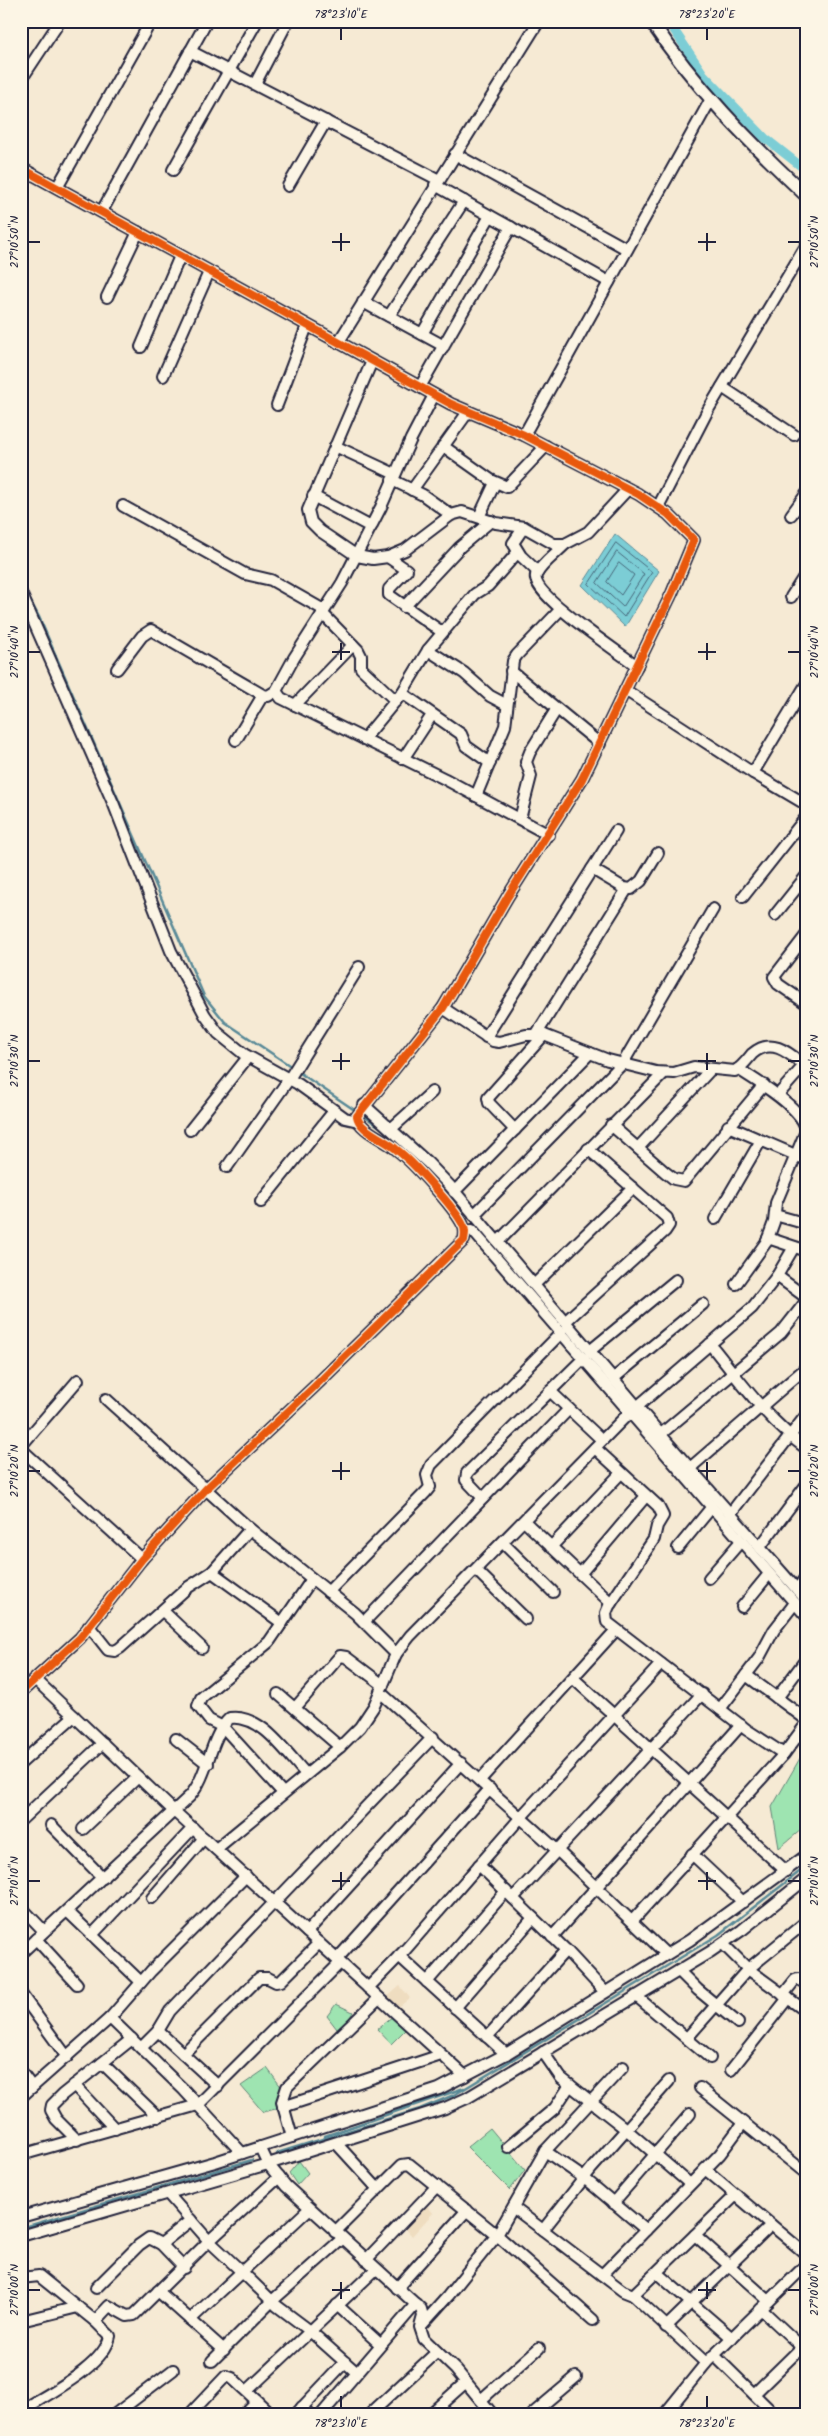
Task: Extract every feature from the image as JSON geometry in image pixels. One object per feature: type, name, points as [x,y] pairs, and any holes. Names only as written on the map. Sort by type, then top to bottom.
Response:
[{"type":"main road","points":[[650,21],[676,58],[711,99],[752,144],[807,196]]},
{"type":"street","points":[[21,23],[25,21]]},
{"type":"street","points":[[21,80],[60,21]]},
{"type":"street","points":[[58,186],[151,21]]},
{"type":"street","points":[[102,212],[207,21]]},
{"type":"street","points":[[173,170],[257,21]]},
{"type":"street","points":[[255,84],[288,21]]},
{"type":"street","points":[[338,342],[539,21]]},
{"type":"street","points":[[190,50],[326,121],[609,282]]},
{"type":"street","points":[[524,435],[711,99]]},
{"type":"street","points":[[288,186],[326,121]]},
{"type":"street","points":[[455,154],[627,249]]},
{"type":"street","points":[[21,168],[58,186],[180,256],[434,395],[468,412],[524,435],[628,489],[658,507],[692,536],[693,544],[600,744],[549,835],[508,896],[443,1008],[360,1112],[345,1118],[334,1111],[292,1073],[248,1057],[218,1033],[205,1015],[171,951],[114,805],[21,593]]},
{"type":"street","points":[[389,316],[464,201]]},
{"type":"street","points":[[422,334],[490,216]]},
{"type":"street","points":[[420,387],[511,227]]},
{"type":"street","points":[[107,297],[138,232]]},
{"type":"street","points":[[658,507],[687,448],[807,244]]},
{"type":"street","points":[[141,347],[180,256]]},
{"type":"street","points":[[163,376],[209,272]]},
{"type":"street","points":[[363,302],[444,346]]},
{"type":"street","points":[[276,405],[307,326]]},
{"type":"street","points":[[372,361],[313,496],[308,510],[311,522],[357,556],[367,559],[388,557],[405,550],[451,515],[462,512],[491,521],[524,527],[554,544],[565,544]]},
{"type":"street","points":[[722,387],[794,435]]},
{"type":"street","points":[[117,669],[142,636],[152,630],[263,695],[268,696],[276,691],[357,556],[393,477],[434,395]]},
{"type":"street","points":[[412,490],[468,412]]},
{"type":"street","points":[[335,446],[393,477],[451,515]]},
{"type":"street","points":[[443,446],[503,487],[510,485],[546,446]]},
{"type":"street","points":[[479,517],[495,482]]},
{"type":"street","points":[[628,489],[588,532],[565,544],[538,572],[536,581],[538,588],[560,609],[637,666]]},
{"type":"street","points":[[792,515],[807,493]]},
{"type":"street","points":[[313,496],[371,527]]},
{"type":"street","points":[[124,506],[245,574],[271,580],[323,612],[360,653],[361,668],[399,697],[461,734],[466,746],[490,763]]},
{"type":"street","points":[[404,607],[460,547],[491,521]]},
{"type":"street","points":[[524,527],[513,540],[518,552],[538,572]]},
{"type":"street","points":[[364,740],[399,697],[428,650],[442,632],[475,594],[488,586],[518,552]]},
{"type":"street","points":[[388,557],[406,568],[388,592],[404,607],[442,632]]},
{"type":"street","points":[[791,597],[807,572]]},
{"type":"street","points":[[476,796],[505,726],[510,672],[517,655],[560,609]]},
{"type":"street","points":[[295,705],[353,645]]},
{"type":"street","points":[[428,650],[464,673],[490,696],[507,705]]},
{"type":"street","points":[[510,672],[600,744]]},
{"type":"street","points":[[753,773],[807,683]]},
{"type":"street","points":[[625,690],[753,773],[807,805]]},
{"type":"street","points":[[276,691],[281,698],[549,835]]},
{"type":"street","points":[[236,740],[263,695]]},
{"type":"street","points":[[520,819],[531,776],[527,765],[528,757],[556,710]]},
{"type":"street","points":[[403,759],[432,715]]},
{"type":"street","points":[[743,896],[807,816]]},
{"type":"street","points":[[486,1037],[616,832]]},
{"type":"street","points":[[592,869],[627,889],[631,889],[639,884],[658,853]]},
{"type":"street","points":[[775,915],[807,875]]},
{"type":"street","points":[[515,1130],[489,1103],[488,1098],[540,1035],[627,889]]},
{"type":"street","points":[[21,1692],[36,1680],[89,1626],[142,1559],[206,1489],[457,1249],[474,1225],[623,1064],[713,909]]},
{"type":"street","points":[[807,934],[774,977],[778,984],[807,1004]]},
{"type":"street","points":[[227,1168],[292,1073],[359,967]]},
{"type":"street","points":[[443,1008],[486,1037],[499,1042],[540,1035],[623,1064],[664,1073],[679,1072],[691,1067],[729,1072],[738,1069],[759,1049],[771,1045],[789,1052],[805,1063],[778,1095]]},
{"type":"street","points":[[454,1192],[590,1053]]},
{"type":"street","points":[[190,1130],[248,1057]]},
{"type":"street","points":[[638,1148],[711,1069]]},
{"type":"street","points":[[736,1284],[768,1238],[775,1215],[776,1203],[806,1131],[804,1119],[778,1095],[738,1069]]},
{"type":"street","points":[[498,1242],[664,1073]]},
{"type":"street","points":[[611,1125],[670,1176],[684,1181],[764,1085]]},
{"type":"street","points":[[392,1128],[432,1092]]},
{"type":"street","points":[[260,1202],[334,1111]]},
{"type":"street","points":[[360,1112],[392,1128],[428,1163],[454,1192],[474,1225],[562,1332],[614,1378],[634,1409],[661,1434],[807,1601]]},
{"type":"street","points":[[360,1112],[399,1150],[448,1204],[463,1224],[474,1225],[498,1242],[566,1321],[588,1354],[634,1409],[711,1508],[807,1617]]},
{"type":"street","points":[[728,1126],[760,1142],[807,1160]]},
{"type":"street","points":[[715,1219],[760,1142]]},
{"type":"street","points":[[566,1321],[668,1228],[669,1221],[588,1149]]},
{"type":"street","points":[[535,1284],[633,1188]]},
{"type":"street","points":[[775,1215],[807,1224]]},
{"type":"street","points":[[768,1238],[807,1251]]},
{"type":"street","points":[[216,1849],[340,1747],[360,1727],[381,1689],[396,1654],[410,1636],[634,1409],[752,1308],[778,1276],[794,1247]]},
{"type":"street","points":[[661,1434],[781,1333],[807,1299],[778,1276]]},
{"type":"street","points":[[483,1498],[466,1480],[467,1473],[588,1354],[676,1280]]},
{"type":"street","points":[[614,1378],[703,1304]]},
{"type":"street","points":[[328,1592],[426,1492],[430,1487],[427,1475],[432,1465],[562,1332]]},
{"type":"street","points":[[710,1344],[760,1406],[790,1436],[807,1449]]},
{"type":"street","points":[[690,1468],[807,1367]]},
{"type":"street","points":[[78,1380],[21,1447],[142,1559]]},
{"type":"street","points":[[550,1391],[602,1440]]},
{"type":"street","points":[[106,1399],[250,1529],[364,1622],[396,1654]]},
{"type":"street","points":[[364,1622],[569,1409]]},
{"type":"street","points":[[730,1514],[807,1414]]},
{"type":"street","points":[[595,1448],[662,1511],[663,1516],[657,1526],[654,1539],[611,1604],[605,1618],[616,1630],[720,1709],[784,1754]]},
{"type":"street","points":[[551,1547],[622,1473]]},
{"type":"street","points":[[760,1547],[807,1484]]},
{"type":"street","points":[[580,1574],[646,1496]]},
{"type":"street","points":[[678,1548],[711,1508]]},
{"type":"street","points":[[524,1521],[611,1604]]},
{"type":"street","points":[[89,1626],[108,1650],[115,1651],[187,1588],[212,1572],[250,1529]]},
{"type":"street","points":[[709,1578],[741,1542]]},
{"type":"street","points":[[503,1543],[553,1592]]},
{"type":"street","points":[[476,1570],[526,1619]]},
{"type":"street","points":[[212,1572],[282,1623]]},
{"type":"street","points":[[742,1607],[769,1574]]},
{"type":"street","points":[[797,1590],[807,1575]]},
{"type":"street","points":[[283,1793],[223,1727],[209,1720],[198,1706],[201,1698],[269,1642],[312,1579]]},
{"type":"street","points":[[720,1709],[766,1649],[774,1630],[795,1604]]},
{"type":"street","points":[[163,1610],[202,1648]]},
{"type":"street","points":[[480,1780],[574,1679],[616,1630]]},
{"type":"street","points":[[295,1708],[340,1656],[346,1657],[633,1920],[666,1954]]},
{"type":"street","points":[[777,1698],[807,1658]]},
{"type":"street","points":[[368,1988],[399,1956],[521,1817],[661,1664]]},
{"type":"street","points":[[633,1920],[784,1754],[807,1722],[746,1675]]},
{"type":"street","points":[[574,1679],[786,1870]]},
{"type":"street","points":[[36,1680],[175,1812],[465,2076]]},
{"type":"street","points":[[278,1694],[340,1747]]},
{"type":"street","points":[[427,1982],[510,1895],[558,1851],[702,1694]]},
{"type":"street","points":[[21,1763],[74,1716]]},
{"type":"street","points":[[21,1953],[175,1812],[195,1791],[223,1727],[230,1718],[253,1722],[306,1774]]},
{"type":"street","points":[[552,1937],[742,1725]]},
{"type":"street","points":[[141,2048],[158,2032],[170,2011],[276,1903],[433,1737]]},
{"type":"street","points":[[176,1739],[208,1764]]},
{"type":"street","points":[[21,1820],[102,1743]]},
{"type":"street","points":[[307,1932],[461,1763]]},
{"type":"street","points":[[83,1829],[138,1777]]},
{"type":"street","points":[[21,2155],[198,2106],[339,1961],[490,1789]]},
{"type":"street","points":[[51,1825],[102,1878]]},
{"type":"street","points":[[92,1935],[193,1828]]},
{"type":"street","points":[[152,1898],[204,1838]]},
{"type":"street","points":[[692,1854],[743,1902]]},
{"type":"street","points":[[22,2215],[242,2153],[415,2098],[465,2076],[506,2054],[666,1954],[743,1902],[807,1855]]},
{"type":"street","points":[[479,1865],[566,1950],[605,1992]]},
{"type":"street","points":[[21,2097],[110,2018],[141,1982],[246,1876]]},
{"type":"street","points":[[21,2236],[268,2164],[445,2108],[543,2052],[723,1944],[807,1878]]},
{"type":"street","points":[[21,1907],[44,1931]]},
{"type":"street","points":[[67,1910],[141,1982]]},
{"type":"street","points":[[455,2008],[533,1918]]},
{"type":"street","points":[[687,2038],[748,1969],[807,1921]]},
{"type":"street","points":[[36,1939],[77,1984]]},
{"type":"street","points":[[183,2054],[260,1978],[268,1978],[276,1982],[281,1981],[319,1943]]},
{"type":"street","points":[[723,1944],[748,1969],[807,2012]]},
{"type":"street","points":[[487,2037],[566,1950]]},
{"type":"street","points":[[399,1956],[506,2054]]},
{"type":"street","points":[[679,1971],[738,2023]]},
{"type":"street","points":[[730,2070],[786,1996],[795,1980],[798,1979],[807,1984]]},
{"type":"street","points":[[21,1994],[67,2056]]},
{"type":"street","points":[[636,1996],[710,2058]]},
{"type":"street","points":[[292,2137],[283,2106],[283,2094],[287,2087],[379,1998]]},
{"type":"street","points":[[110,2018],[242,2153]]},
{"type":"street","points":[[158,2032],[218,2086]]},
{"type":"street","points":[[77,2140],[56,2119],[51,2110],[52,2105],[132,2039]]},
{"type":"street","points":[[543,2052],[556,2071],[570,2085],[591,2100],[690,2184]]},
{"type":"street","points":[[283,2106],[441,2055]]},
{"type":"street","points":[[102,2063],[158,2117]]},
{"type":"street","points":[[420,2327],[498,2235],[545,2151],[623,2067]]},
{"type":"street","points":[[21,2072],[32,2087]]},
{"type":"street","points":[[543,2230],[584,2178],[669,2082]]},
{"type":"street","points":[[74,2085],[115,2129]]},
{"type":"street","points":[[508,2146],[555,2108],[570,2085]]},
{"type":"street","points":[[700,2088],[807,2174]]},
{"type":"street","points":[[613,2203],[654,2153],[690,2114]]},
{"type":"street","points":[[602,2275],[705,2169],[743,2123]]},
{"type":"street","points":[[336,2143],[378,2189]]},
{"type":"street","points":[[260,2147],[268,2164],[279,2178],[309,2209],[423,2312],[420,2327],[424,2339],[466,2382],[493,2415]]},
{"type":"street","points":[[545,2151],[584,2178],[646,2230]]},
{"type":"street","points":[[212,2361],[339,2236],[378,2189],[405,2164],[437,2186],[498,2235],[593,2320]]},
{"type":"street","points":[[705,2169],[807,2255]]},
{"type":"street","points":[[95,2321],[109,2306],[128,2316],[134,2315],[184,2268],[209,2241],[279,2178]]},
{"type":"street","points":[[366,2260],[437,2186]]},
{"type":"street","points":[[168,2194],[209,2241],[272,2301],[309,2330],[356,2372]]},
{"type":"street","points":[[633,2295],[736,2195]]},
{"type":"street","points":[[514,2208],[629,2295],[633,2295],[706,2364]]},
{"type":"street","points":[[190,2320],[309,2209]]},
{"type":"street","points":[[397,2288],[467,2210]]},
{"type":"street","points":[[162,2244],[191,2220]]},
{"type":"street","points":[[666,2328],[771,2225]]},
{"type":"street","points":[[696,2235],[769,2301]]},
{"type":"street","points":[[96,2288],[144,2240],[149,2238],[162,2244],[184,2268]]},
{"type":"street","points":[[664,2415],[714,2355],[807,2264]]},
{"type":"street","points":[[246,2392],[309,2330],[376,2269]]},
{"type":"street","points":[[799,2272],[807,2280]]},
{"type":"street","points":[[657,2273],[732,2338]]},
{"type":"street","points":[[21,2278],[39,2276],[95,2321],[110,2336],[96,2360],[21,2411]]},
{"type":"street","points":[[158,2291],[224,2350]]},
{"type":"street","points":[[320,2415],[416,2304]]},
{"type":"street","points":[[336,2305],[380,2344]]},
{"type":"street","points":[[22,2318],[78,2307]]},
{"type":"street","points":[[754,2394],[804,2349],[761,2309]]},
{"type":"street","points":[[481,2400],[539,2348]]},
{"type":"street","points":[[369,2415],[437,2352]]},
{"type":"street","points":[[714,2355],[769,2409]]},
{"type":"street","points":[[302,2412],[345,2362]]},
{"type":"street","points":[[114,2415],[173,2370]]},
{"type":"street","points":[[189,2415],[226,2376],[232,2378],[272,2415]]},
{"type":"street","points":[[531,2415],[576,2377]]},
{"type":"street","points":[[429,2415],[466,2382]]},
{"type":"street","points":[[243,2415],[257,2401]]},
{"type":"shaded area","points":[[400,1986],[410,1998],[395,2010],[385,1999]]},
{"type":"shaded area","points":[[426,2204],[433,2213],[412,2236],[405,2228]]},
{"type":"green space","points":[[807,1746],[807,1825],[779,1848],[772,1807]]},
{"type":"green space","points":[[336,2004],[353,2012],[340,2033],[327,2016]]},
{"type":"green space","points":[[393,2016],[406,2029],[391,2044],[377,2029]]},
{"type":"green space","points":[[267,2068],[282,2088],[280,2108],[263,2112],[241,2086]]},
{"type":"green space","points":[[490,2128],[525,2170],[510,2190],[467,2147]]},
{"type":"green space","points":[[299,2161],[308,2173],[297,2185],[289,2173]]},
{"type":"water","points":[[615,534],[659,571],[625,627],[582,585]]},
{"type":"waterway","points":[[668,21],[704,75],[765,138],[807,171]]},
{"type":"waterway","points":[[30,600],[204,996],[225,1022],[292,1067]]},
{"type":"waterway","points":[[297,1071],[356,1111]]},
{"type":"waterway","points":[[361,1114],[383,1129]]},
{"type":"waterway","points":[[277,2153],[420,2109],[454,2095],[718,1935],[807,1866]]},
{"type":"waterway","points":[[325,2136],[464,2088]]},
{"type":"waterway","points":[[21,2228],[252,2160]]},
{"type":"cycle path","points":[[21,168],[451,404],[524,435],[638,494],[668,514],[694,540],[672,593],[582,779],[508,896],[443,1008],[357,1116],[368,1131],[404,1156],[443,1197],[459,1217],[464,1227],[464,1240],[314,1387],[206,1489],[142,1559],[80,1638],[21,1692]]}]
